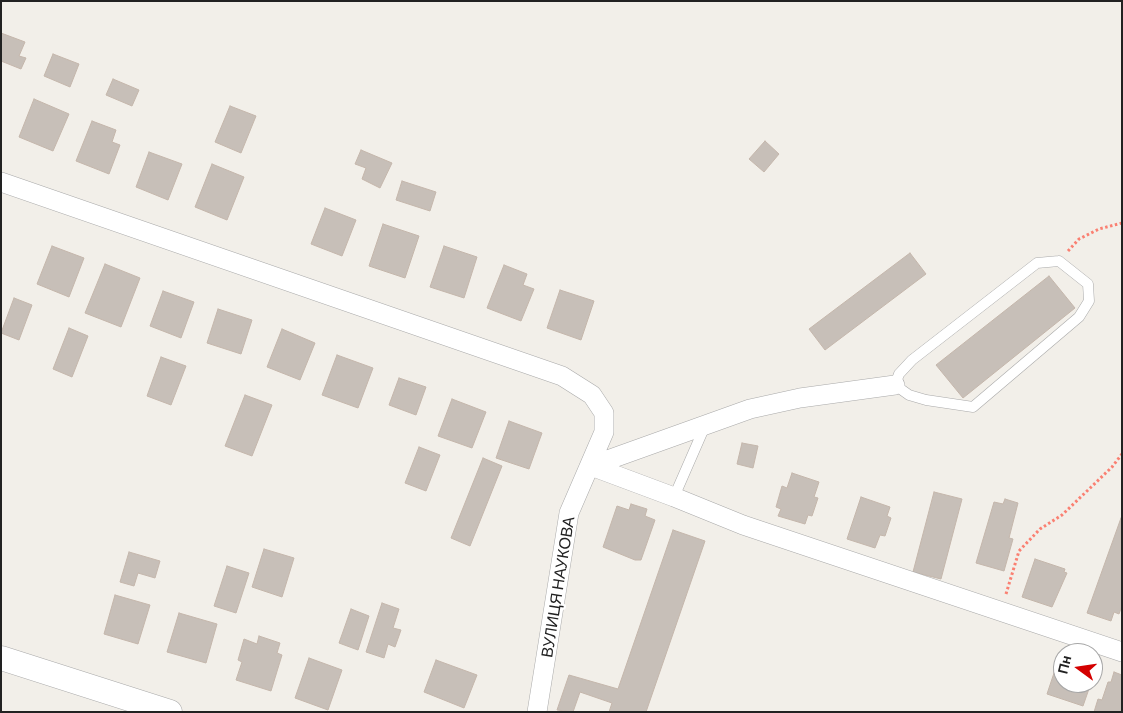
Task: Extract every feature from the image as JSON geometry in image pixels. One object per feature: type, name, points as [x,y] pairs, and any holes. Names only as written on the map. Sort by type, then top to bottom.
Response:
[{"type":"street","name":"ВУЛИЦЯ НАУКОВА","points":[[1,182],[562,376],[592,395],[604,413],[604,432],[591,466],[569,513],[537,712]]},
{"type":"street","points":[[591,466],[750,409],[800,398],[895,385]]},
{"type":"street","points":[[591,466],[743,525],[1122,652]]},
{"type":"street","points":[[1,658],[170,712]]},
{"type":"lane","points":[[1059,261],[1088,284],[1089,300],[1078,317],[974,407],[926,400],[909,395],[895,385],[899,374],[912,360],[1037,263],[1059,261]]},
{"type":"lane","points":[[674,497],[705,426]]},
{"type":"path","points":[[1059,261],[1079,239],[1099,229],[1122,223]]},
{"type":"path","points":[[1000,612],[1019,551],[1040,529],[1062,515],[1112,467],[1122,454]]},
{"type":"building","points":[[1,33],[25,42],[19,56],[26,58],[21,69],[1,61]]},
{"type":"building","points":[[53,54],[79,64],[70,87],[44,76]]},
{"type":"building","points":[[113,79],[139,90],[132,106],[106,95]]},
{"type":"building","points":[[34,99],[69,114],[53,151],[19,137]]},
{"type":"building","points":[[230,106],[256,116],[241,153],[215,142]]},
{"type":"building","points":[[92,121],[116,130],[112,142],[120,145],[109,174],[76,161]]},
{"type":"building","points":[[765,141],[779,154],[764,172],[749,159]]},
{"type":"building","points":[[361,150],[392,163],[380,188],[362,179],[366,168],[355,164]]},
{"type":"building","points":[[149,152],[182,164],[168,200],[136,187]]},
{"type":"building","points":[[212,164],[244,177],[227,220],[195,207]]},
{"type":"building","points":[[402,181],[436,192],[430,211],[396,200]]},
{"type":"building","points":[[325,208],[356,220],[342,256],[311,244]]},
{"type":"building","points":[[383,224],[419,236],[405,278],[369,266]]},
{"type":"building","points":[[52,246],[84,258],[69,297],[37,284]]},
{"type":"building","points":[[444,246],[477,257],[464,298],[430,287]]},
{"type":"building","points":[[910,253],[926,274],[825,350],[809,329]]},
{"type":"building","points":[[105,264],[140,278],[121,327],[85,313]]},
{"type":"building","points":[[504,265],[527,274],[523,285],[534,289],[521,321],[487,308]]},
{"type":"building","points":[[1049,276],[1075,308],[963,398],[936,365]]},
{"type":"building","points":[[560,290],[594,301],[581,340],[547,328]]},
{"type":"building","points":[[163,291],[194,302],[181,338],[150,326]]},
{"type":"building","points":[[14,298],[32,305],[19,340],[1,333]]},
{"type":"building","points":[[218,309],[252,320],[241,354],[207,343]]},
{"type":"building","points":[[69,328],[88,336],[72,377],[53,369]]},
{"type":"building","points":[[282,329],[315,343],[300,380],[267,367]]},
{"type":"building","points":[[337,355],[373,368],[358,408],[322,395]]},
{"type":"building","points":[[161,357],[186,366],[171,405],[147,396]]},
{"type":"building","points":[[399,378],[426,387],[416,415],[389,405]]},
{"type":"building","points":[[245,395],[272,405],[252,456],[225,446]]},
{"type":"building","points":[[452,399],[486,412],[472,448],[438,436]]},
{"type":"building","points":[[509,421],[542,433],[529,469],[496,458]]},
{"type":"building","points":[[742,443],[758,446],[753,468],[737,464]]},
{"type":"building","points":[[419,447],[440,455],[426,491],[405,483]]},
{"type":"building","points":[[483,458],[502,466],[470,546],[451,538]]},
{"type":"building","points":[[792,473],[819,482],[814,497],[818,498],[812,516],[808,515],[805,524],[778,516],[781,509],[776,507],[782,486],[787,488]]},
{"type":"building","points":[[934,492],[962,499],[941,579],[913,572]]},
{"type":"building","points":[[861,497],[890,507],[887,516],[891,518],[885,536],[880,535],[875,548],[847,539]]},
{"type":"building","points":[[1005,499],[1018,503],[1009,538],[1013,539],[1004,571],[976,563],[994,502],[1003,504]]},
{"type":"building","points":[[631,504],[647,509],[645,516],[655,520],[641,560],[635,560],[603,547],[617,506],[629,510]]},
{"type":"building","points":[[1121,518],[1122,606],[1119,614],[1114,612],[1111,621],[1087,613]]},
{"type":"building","points":[[673,530],[705,541],[646,712],[609,712],[612,703],[580,692],[573,712],[557,710],[569,675],[618,689]]},
{"type":"building","points":[[264,549],[294,558],[282,597],[252,587]]},
{"type":"building","points":[[129,552],[160,561],[155,578],[138,573],[134,586],[120,582]]},
{"type":"building","points":[[1035,559],[1065,569],[1064,572],[1067,573],[1052,607],[1022,597]]},
{"type":"building","points":[[227,566],[249,573],[236,613],[214,606]]},
{"type":"building","points":[[115,595],[150,605],[138,644],[104,634]]},
{"type":"building","points":[[382,603],[399,609],[393,628],[401,630],[395,647],[388,644],[384,658],[366,652]]},
{"type":"building","points":[[351,609],[369,616],[358,650],[339,643]]},
{"type":"building","points":[[179,613],[217,624],[206,663],[167,652]]},
{"type":"building","points":[[259,636],[280,643],[277,653],[282,655],[271,691],[236,680],[242,662],[238,660],[244,639],[257,644]]},
{"type":"building","points":[[309,658],[342,670],[328,710],[295,698]]},
{"type":"building","points":[[436,660],[477,675],[464,708],[424,692]]},
{"type":"building","points":[[1114,672],[1122,675],[1122,712],[1094,712],[1098,699],[1102,700],[1108,682],[1111,682]]},
{"type":"building","points":[[1053,676],[1053,693],[1088,693],[1083,706],[1047,694]]}]
